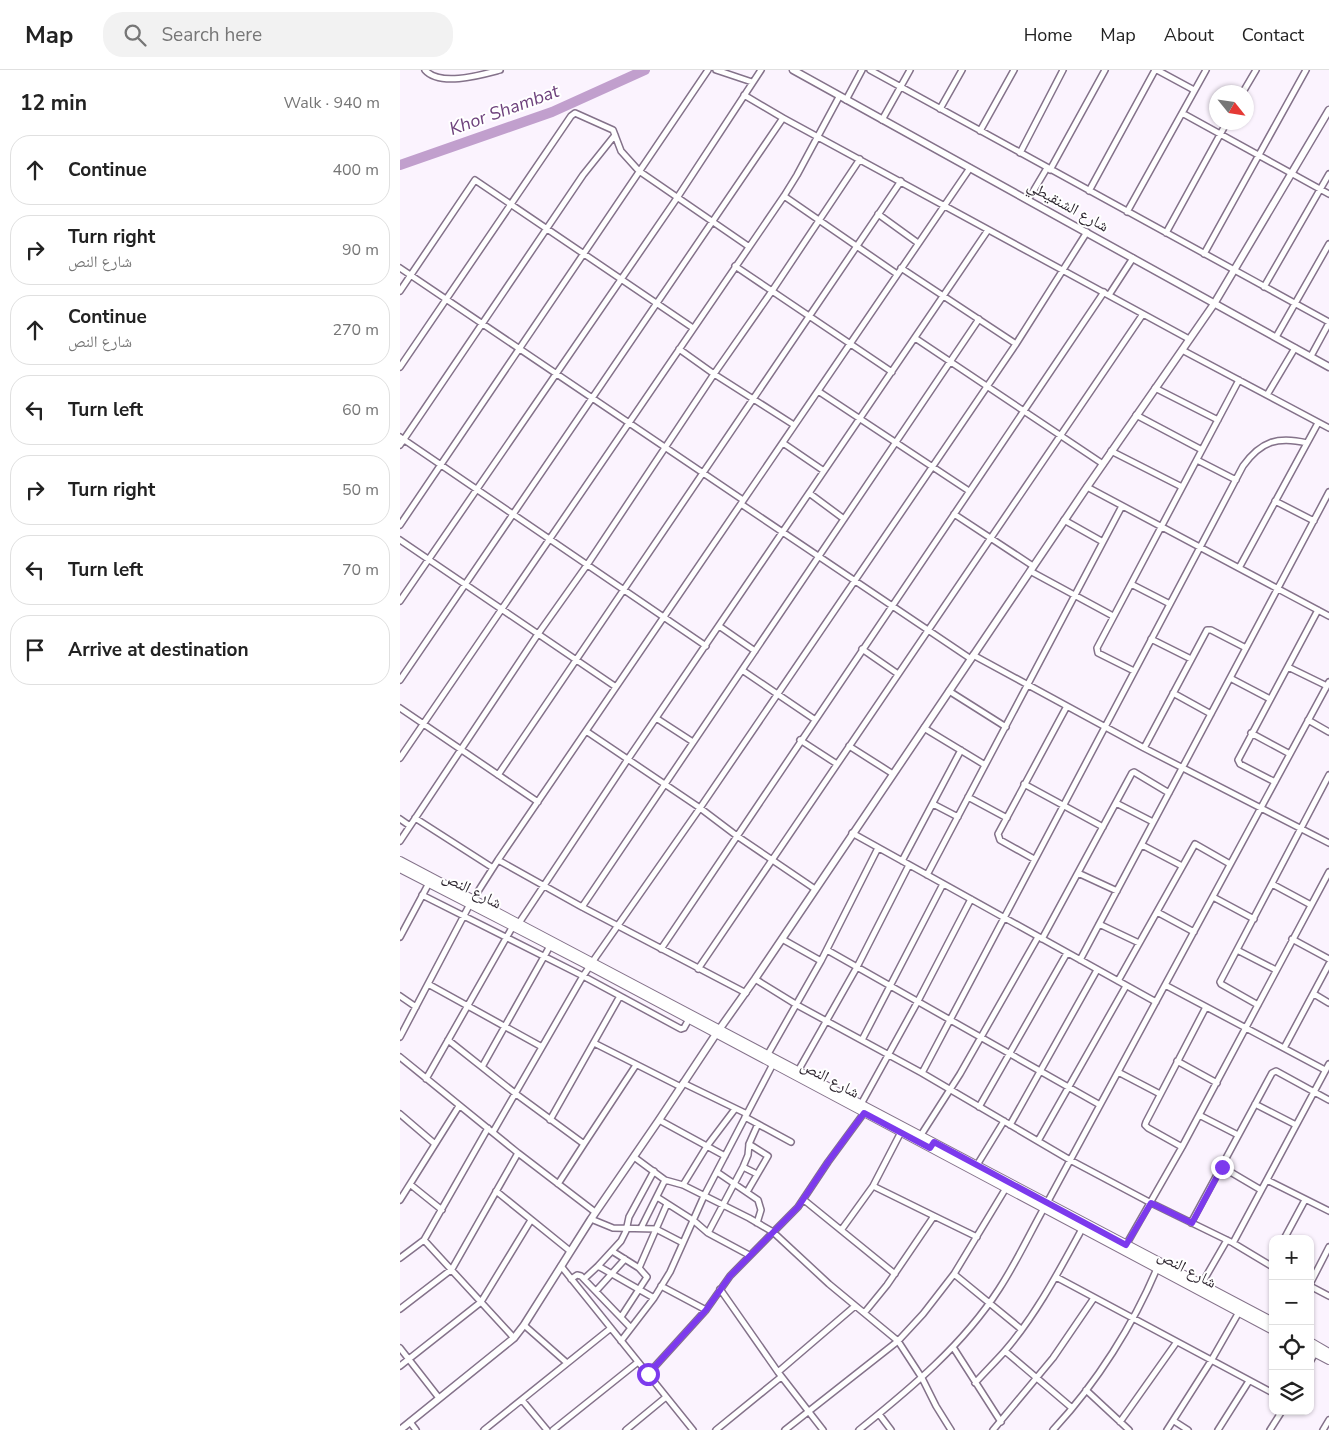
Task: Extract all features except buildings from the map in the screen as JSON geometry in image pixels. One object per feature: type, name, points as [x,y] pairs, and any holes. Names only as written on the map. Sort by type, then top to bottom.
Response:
[{"type":"main road","name":"شارع النص","points":[[400,861],[717,1031],[772,1064],[861,1109],[921,1135],[932,1145],[1006,1188],[1126,1245],[1158,1266],[1269,1328]]},
{"type":"main road","name":"شارع النص","points":[[400,868],[429,883],[472,901]]},
{"type":"main road","name":"شارع النص","points":[[516,924],[550,946],[591,964],[661,1005],[768,1054],[901,1132],[978,1166],[1082,1229],[1202,1285],[1269,1320]]},
{"type":"main road","points":[[1314,1344],[1329,1353]]},
{"type":"main road","points":[[1314,1352],[1329,1360]]},
{"type":"street","points":[[425,70],[433,77],[439,78],[475,77],[500,70]]},
{"type":"street","points":[[468,77],[470,70]]},
{"type":"street","points":[[400,525],[708,70]]},
{"type":"street","points":[[716,70],[752,82]]},
{"type":"street","points":[[400,602],[678,198],[761,70]]},
{"type":"street","name":"شارع الشنقيطي","points":[[793,70],[1329,367]]},
{"type":"street","points":[[846,100],[862,70]]},
{"type":"street","points":[[870,70],[1329,322],[1310,356]]},
{"type":"street","points":[[882,120],[910,70]]},
{"type":"street","points":[[940,109],[962,70]]},
{"type":"street","points":[[980,131],[1014,70]]},
{"type":"street","points":[[1020,153],[1063,70]]},
{"type":"street","points":[[1028,200],[1105,70]]},
{"type":"street","points":[[1089,191],[1156,70],[1194,90]]},
{"type":"street","points":[[1127,212],[1206,70]]},
{"type":"street","points":[[1247,85],[1256,70]]},
{"type":"street","points":[[1204,254],[1306,70]]},
{"type":"street","points":[[744,95],[1190,339]]},
{"type":"street","points":[[400,758],[550,540],[748,246],[784,196],[839,96]]},
{"type":"street","points":[[400,1430],[514,1338],[524,1325],[591,1218],[659,1120],[717,1031],[746,993],[1064,520],[1214,304],[1329,110]]},
{"type":"street","points":[[400,367],[573,114],[578,113],[611,129],[621,151],[639,171],[748,246]]},
{"type":"street","points":[[1182,113],[1329,194]]},
{"type":"street","points":[[400,680],[783,118]]},
{"type":"street","points":[[1166,233],[1222,130]]},
{"type":"street","points":[[615,135],[583,175],[483,324],[401,441],[441,465],[706,646]]},
{"type":"street","points":[[400,840],[860,159]]},
{"type":"street","points":[[400,1037],[472,901],[498,860],[970,168]]},
{"type":"street","points":[[1264,287],[1329,174]]},
{"type":"street","points":[[400,291],[475,180],[693,328]]},
{"type":"street","points":[[498,775],[901,181]]},
{"type":"street","points":[[784,196],[897,274]]},
{"type":"street","points":[[878,214],[918,243]]},
{"type":"street","points":[[426,1079],[506,938],[544,887],[628,759],[988,230]]},
{"type":"street","points":[[400,1258],[424,1240],[491,1130],[516,1094],[583,976],[700,808],[1016,344],[1088,232]]},
{"type":"street","points":[[1276,337],[1329,244]]},
{"type":"street","points":[[661,949],[1023,410],[1133,258]]},
{"type":"street","points":[[735,266],[892,372]]},
{"type":"street","points":[[400,268],[703,473],[782,532],[928,631],[972,657],[1028,684],[1144,748],[1329,843]]},
{"type":"street","points":[[901,268],[1016,344]]},
{"type":"street","points":[[698,969],[1143,314]]},
{"type":"street","points":[[582,907],[979,319]]},
{"type":"street","points":[[915,338],[1103,464]]},
{"type":"street","points":[[1267,396],[1295,348]]},
{"type":"street","points":[[679,349],[714,374],[794,425]]},
{"type":"street","points":[[1182,350],[1329,428]]},
{"type":"street","points":[[1134,671],[1097,651],[1097,648],[1239,380]]},
{"type":"street","points":[[1155,388],[1218,420]]},
{"type":"street","points":[[818,391],[969,491]]},
{"type":"street","points":[[1136,415],[1202,450]]},
{"type":"street","points":[[1239,568],[1318,423]]},
{"type":"street","points":[[922,1073],[1236,480],[1249,459],[1269,443],[1281,439],[1291,439],[1307,443]]},
{"type":"street","points":[[783,443],[824,471]]},
{"type":"street","points":[[1111,451],[1182,488]]},
{"type":"street","points":[[1196,460],[1236,480]]},
{"type":"street","points":[[1087,487],[1329,616]]},
{"type":"street","points":[[1080,960],[1329,492]]},
{"type":"street","points":[[809,494],[844,519]]},
{"type":"street","points":[[1275,501],[1314,521]]},
{"type":"street","points":[[927,875],[1122,506]]},
{"type":"street","points":[[954,514],[991,538],[1032,569],[1075,596],[1113,616]]},
{"type":"street","points":[[1064,520],[1103,542]]},
{"type":"street","points":[[400,540],[616,687]]},
{"type":"street","points":[[1131,584],[1170,604]]},
{"type":"street","points":[[1275,782],[1238,762],[1238,758],[1318,610]]},
{"type":"street","points":[[719,626],[756,650]]},
{"type":"street","points":[[1144,748],[1206,632],[1209,630],[1246,648]]},
{"type":"street","points":[[1151,639],[1191,659]]},
{"type":"street","points":[[862,649],[898,674]]},
{"type":"street","points":[[859,1430],[922,1378],[953,1347],[989,1303],[1013,1266],[1328,684],[1288,667]]},
{"type":"street","points":[[742,670],[814,719]]},
{"type":"street","points":[[1230,678],[1270,699]]},
{"type":"street","points":[[949,691],[1006,727]]},
{"type":"street","points":[[1173,693],[1211,714]]},
{"type":"street","points":[[1034,860],[998,839],[998,834],[1067,706]]},
{"type":"street","points":[[400,708],[538,802]]},
{"type":"street","points":[[656,718],[693,742]]},
{"type":"street","points":[[1308,720],[1329,732]]},
{"type":"street","points":[[924,728],[986,765]]},
{"type":"street","points":[[586,731],[815,889]]},
{"type":"street","points":[[1251,733],[1290,754]]},
{"type":"street","points":[[800,740],[837,764]]},
{"type":"street","points":[[849,746],[893,774]]},
{"type":"street","points":[[902,861],[961,750]]},
{"type":"street","points":[[921,1135],[950,1090],[1078,873],[1133,772],[1169,792]]},
{"type":"street","points":[[1258,1005],[1220,983],[1329,775]]},
{"type":"street","points":[[1024,784],[1103,827]]},
{"type":"street","points":[[968,797],[1007,818]]},
{"type":"street","points":[[1116,803],[1154,822]]},
{"type":"street","points":[[932,804],[958,817]]},
{"type":"street","points":[[415,818],[493,868]]},
{"type":"street","points":[[400,819],[410,826]]},
{"type":"street","points":[[852,833],[1156,1002]]},
{"type":"street","points":[[1118,981],[1196,844],[1230,864]]},
{"type":"street","points":[[1142,845],[1182,866]]},
{"type":"street","points":[[768,1054],[821,961],[878,848]]},
{"type":"street","points":[[498,860],[618,927],[746,993]]},
{"type":"street","points":[[798,1071],[857,967],[909,865]]},
{"type":"street","points":[[1126,1245],[1217,1083],[1329,872]]},
{"type":"street","points":[[1078,873],[1117,891]]},
{"type":"street","points":[[400,935],[429,883]]},
{"type":"street","points":[[862,1040],[943,884]]},
{"type":"street","points":[[1272,884],[1311,905]]},
{"type":"street","points":[[422,895],[583,976],[682,1030],[689,1019]]},
{"type":"street","points":[[1213,897],[1254,919]]},
{"type":"street","points":[[648,1374],[706,1310],[720,1289],[749,1255],[804,1200],[861,1109],[971,899]]},
{"type":"street","points":[[1157,912],[1194,932]]},
{"type":"street","points":[[1100,924],[1139,943]]},
{"type":"street","points":[[782,939],[821,961]]},
{"type":"street","points":[[1292,939],[1329,959]]},
{"type":"street","points":[[482,1067],[550,946]]},
{"type":"street","points":[[826,950],[1100,1105]]},
{"type":"street","points":[[1237,950],[1276,970]]},
{"type":"street","points":[[980,1107],[1068,953]]},
{"type":"street","points":[[1284,1048],[1329,964]]},
{"type":"street","points":[[1010,1124],[1097,970]]},
{"type":"street","points":[[755,979],[827,1022],[922,1073],[1070,1160],[1269,1262]]},
{"type":"street","points":[[428,984],[542,1047]]},
{"type":"street","points":[[1165,985],[1326,1070]]},
{"type":"street","points":[[1038,1141],[1126,986]]},
{"type":"street","points":[[1314,994],[1329,1003]]},
{"type":"street","points":[[400,996],[416,1007]]},
{"type":"street","points":[[550,1120],[620,996]]},
{"type":"street","points":[[655,1015],[661,1005]]},
{"type":"street","points":[[1182,1147],[1148,1128],[1146,1125],[1147,1119],[1206,1007]]},
{"type":"street","points":[[448,1040],[516,1094],[584,1144]]},
{"type":"street","points":[[594,1042],[636,1065],[735,1109],[791,1142]]},
{"type":"street","points":[[400,1057],[518,1153],[595,1212]]},
{"type":"street","points":[[1178,1061],[1217,1083]]},
{"type":"street","points":[[621,1341],[654,1298],[670,1272],[704,1196],[772,1064]]},
{"type":"street","points":[[1232,1243],[1329,1064]]},
{"type":"street","points":[[558,1184],[636,1065]]},
{"type":"street","points":[[1192,1223],[1274,1071],[1329,1100]]},
{"type":"street","points":[[1118,1072],[1160,1094]]},
{"type":"street","points":[[1255,1104],[1296,1125]]},
{"type":"street","points":[[400,1200],[459,1106]]},
{"type":"street","points":[[683,1185],[707,1146],[735,1109]]},
{"type":"street","points":[[400,1114],[435,1144]]},
{"type":"street","points":[[1199,1115],[1238,1135]]},
{"type":"street","points":[[659,1120],[725,1156]]},
{"type":"street","points":[[978,1166],[1004,1121]]},
{"type":"street","points":[[708,1233],[743,1166],[748,1155],[749,1144],[758,1124]]},
{"type":"street","points":[[842,1229],[872,1186],[901,1132]]},
{"type":"street","points":[[747,1192],[768,1155],[749,1144]]},
{"type":"street","points":[[400,1308],[452,1269],[518,1153]]},
{"type":"street","points":[[634,1157],[665,1180],[683,1185],[773,1232],[829,1284],[865,1312],[898,1342],[922,1378],[951,1430]]},
{"type":"street","points":[[743,1166],[757,1174]]},
{"type":"street","points":[[1222,1167],[1261,1190]]},
{"type":"street","points":[[584,1279],[621,1241],[631,1213],[654,1171]]},
{"type":"street","points":[[717,1172],[747,1192],[760,1204],[761,1210],[757,1223]]},
{"type":"street","points":[[641,1228],[665,1180]]},
{"type":"street","points":[[1267,1180],[1329,1211]]},
{"type":"street","points":[[411,1185],[442,1210]]},
{"type":"street","points":[[872,1186],[977,1237]]},
{"type":"street","points":[[785,1430],[898,1342],[954,1274],[1006,1188]]},
{"type":"street","points":[[496,1191],[570,1251]]},
{"type":"street","points":[[657,1197],[693,1220],[708,1233],[749,1255]]},
{"type":"street","points":[[804,1200],[895,1274]]},
{"type":"street","points":[[1286,1235],[1305,1200]]},
{"type":"street","points":[[639,1268],[667,1204]]},
{"type":"street","points":[[865,1312],[895,1274],[934,1216]]},
{"type":"street","points":[[591,1218],[613,1228],[656,1229],[683,1242]]},
{"type":"street","points":[[400,1366],[481,1302],[530,1220]]},
{"type":"street","points":[[975,1382],[1004,1351],[1020,1329],[1056,1277],[1082,1229]]},
{"type":"street","points":[[424,1240],[514,1338]]},
{"type":"street","points":[[1202,1285],[1227,1240]]},
{"type":"street","points":[[1312,1280],[1329,1247]]},
{"type":"street","points":[[612,1251],[639,1268],[647,1277],[621,1317]]},
{"type":"street","points":[[596,1291],[625,1259]]},
{"type":"street","points":[[561,1266],[693,1430]]},
{"type":"street","points":[[598,1266],[654,1298]]},
{"type":"street","points":[[1057,1429],[1086,1390],[1132,1319],[1158,1266]]},
{"type":"street","points":[[954,1274],[1020,1329]]},
{"type":"street","points":[[571,1279],[577,1275],[584,1279],[631,1328]]},
{"type":"street","points":[[1056,1277],[1269,1391]]},
{"type":"street","points":[[662,1286],[706,1310]]},
{"type":"street","points":[[1314,1287],[1329,1296]]},
{"type":"street","points":[[720,1289],[779,1374],[822,1430]]},
{"type":"street","points":[[993,1430],[1065,1342],[1094,1298]]},
{"type":"street","points":[[716,1430],[855,1306]]},
{"type":"street","points":[[1167,1430],[1211,1361],[1239,1312]]},
{"type":"street","points":[[524,1325],[567,1363]]},
{"type":"street","points":[[484,1430],[611,1328]]},
{"type":"street","points":[[1120,1422],[1176,1342]]},
{"type":"street","points":[[953,1347],[1001,1422]]},
{"type":"street","points":[[400,1348],[439,1398]]},
{"type":"street","points":[[1004,1351],[1072,1408]]},
{"type":"street","points":[[553,1430],[638,1362]]},
{"type":"street","points":[[1218,1430],[1249,1381]]},
{"type":"street","points":[[1086,1390],[1128,1430]]},
{"type":"street","points":[[626,1430],[666,1397]]},
{"type":"street","points":[[522,1400],[548,1430]]},
{"type":"street","points":[[879,1414],[891,1430]]},
{"type":"street","points":[[1270,1430],[1279,1415]]},
{"type":"street","points":[[1174,1421],[1188,1430]]},
{"type":"street","points":[[410,1422],[416,1430]]},
{"type":"street","points":[[1323,1430],[1328,1422]]},
{"type":"waterway","name":"Khor Shambat","points":[[400,165],[552,112],[645,70]]},
{"type":"route","points":[[648,1374],[706,1310],[730,1276],[749,1255],[782,1225],[804,1200],[828,1162],[864,1113],[930,1148],[934,1142],[1126,1245],[1151,1203],[1192,1223],[1222,1167]]}]
